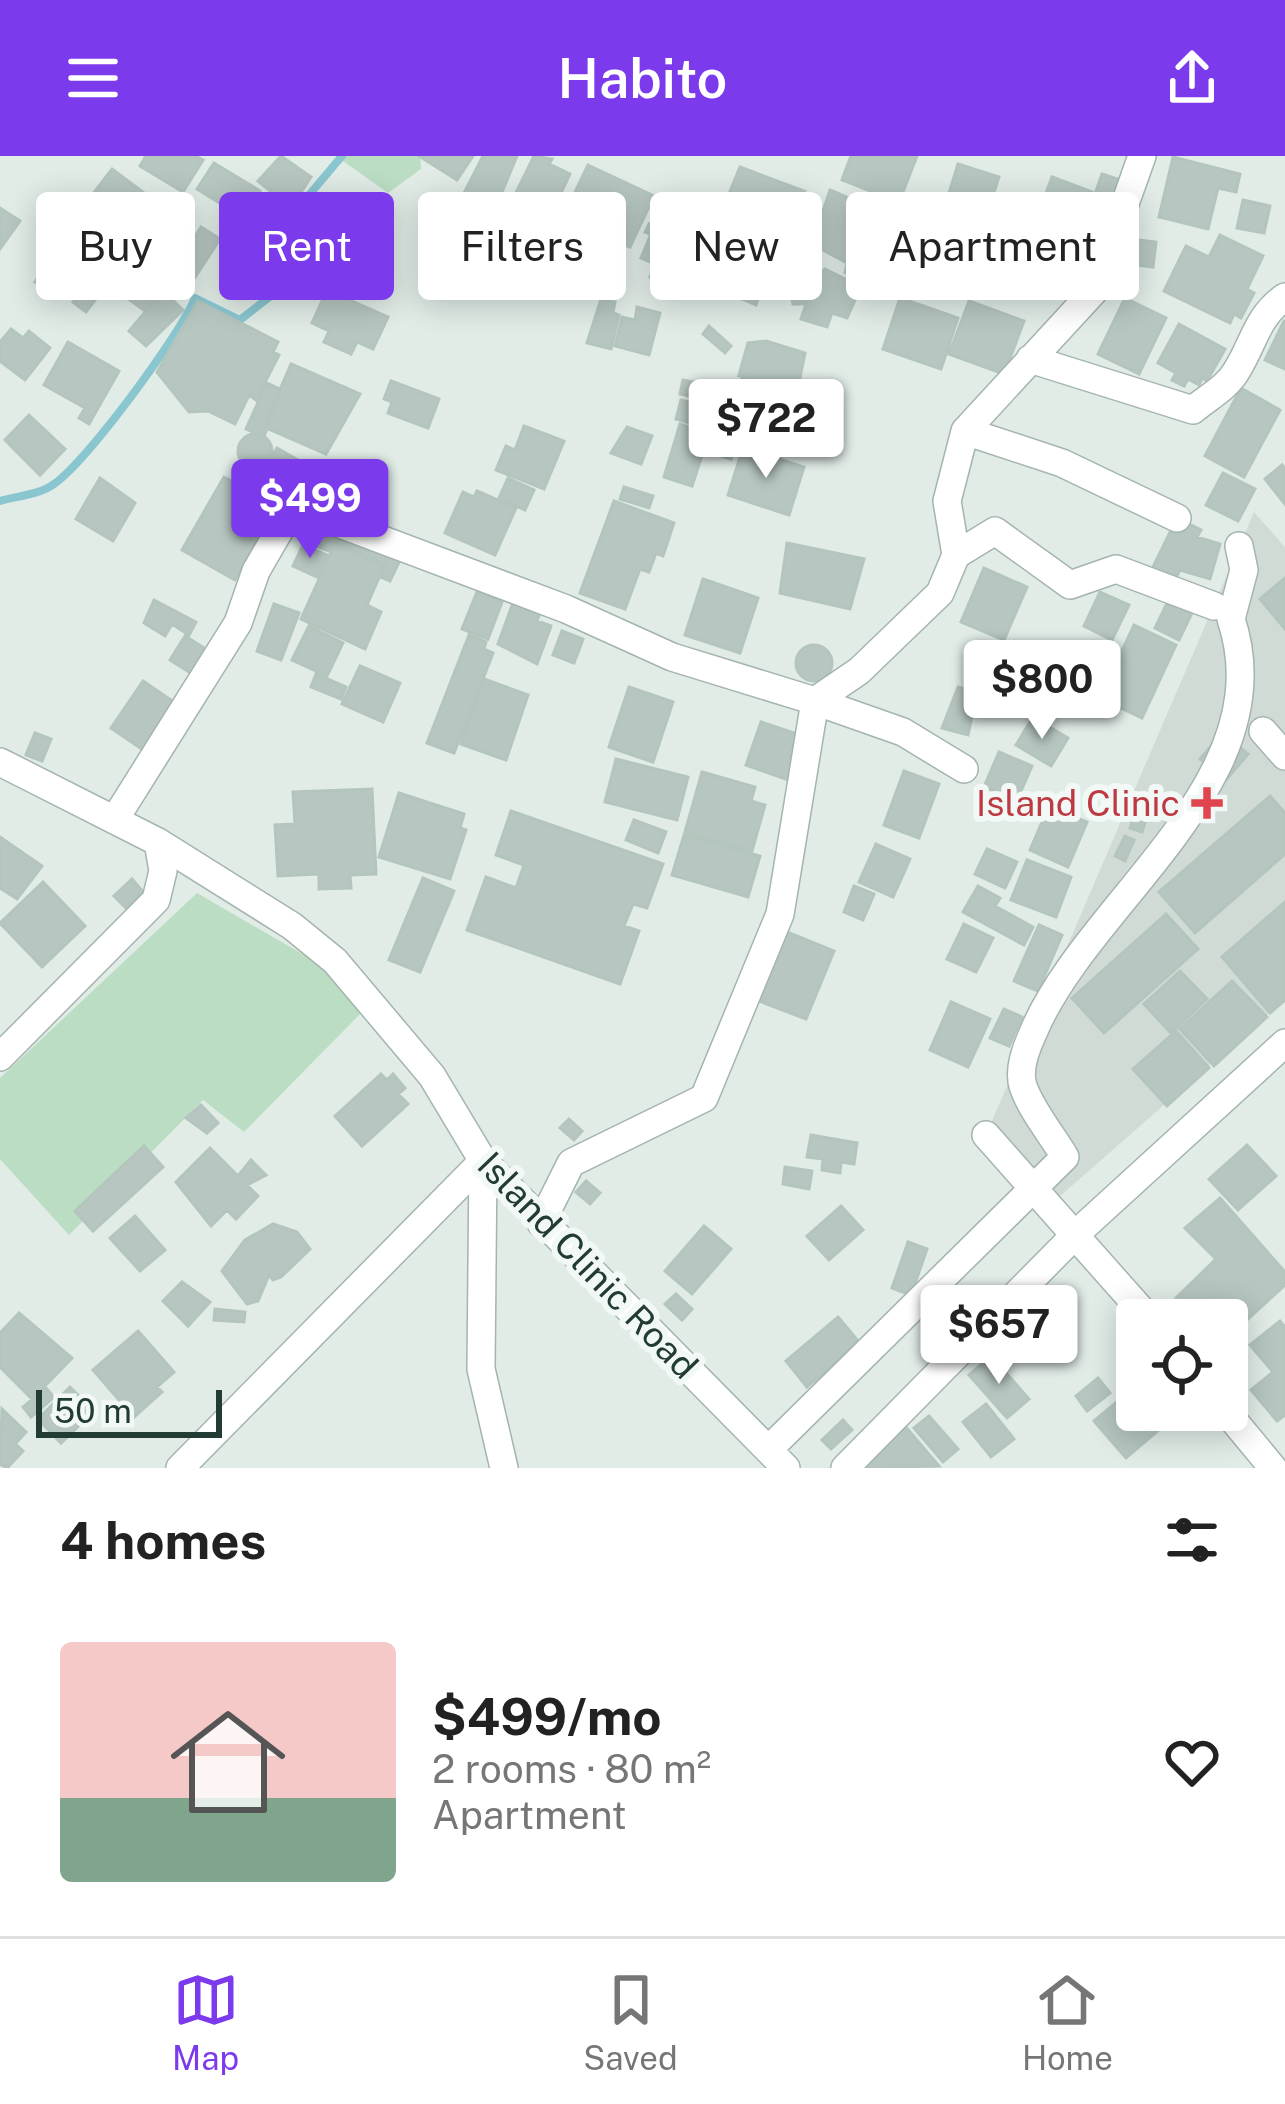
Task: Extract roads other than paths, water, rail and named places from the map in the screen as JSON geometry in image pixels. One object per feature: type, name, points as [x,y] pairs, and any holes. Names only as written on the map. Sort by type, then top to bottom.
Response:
[{"type":"street","points":[[541,1223],[571,1163],[704,1098],[780,914],[815,701],[859,671],[940,593],[956,555],[946,501],[965,431],[1094,291],[1142,156]]},
{"type":"street","points":[[1030,359],[1193,410],[1239,369],[1245,346],[1279,304]]},
{"type":"street","points":[[965,431],[1062,464],[1177,518]]},
{"type":"street","points":[[115,819],[238,622],[256,571],[286,519],[305,511],[523,592],[672,657],[903,732],[964,769]]},
{"type":"street","points":[[956,555],[995,531],[1070,584],[1116,568],[1214,606]]},
{"type":"street","points":[[777,1459],[1065,1157],[1022,1084],[1025,1051],[1042,1010],[1092,944],[1195,845],[1244,774],[1262,731],[1256,652],[1231,619],[1244,570],[1240,546]]},
{"type":"street","points":[[1262,731],[1285,757]]},
{"type":"street","name":"Island Clinic Road","points":[[0,762],[158,842],[292,926],[335,961],[432,1076],[483,1161],[777,1459]]},
{"type":"street","points":[[0,1057],[157,900],[163,871],[158,842]]},
{"type":"street","points":[[845,1468],[1078,1232],[1285,1043]]},
{"type":"street","points":[[986,1135],[1078,1232],[1133,1299]]},
{"type":"street","points":[[180,1468],[483,1161]]},
{"type":"street","points":[[483,1161],[481,1369],[504,1468]]},
{"type":"street","points":[[1242,1431],[1273,1468]]},
{"type":"waterway","points":[[0,501],[42,491],[69,471],[132,396],[195,298],[240,320],[277,291],[311,274],[287,244],[287,221],[342,156]]},
{"type":"place","name":"Island Clinic","points":[[1207,803]]}]
